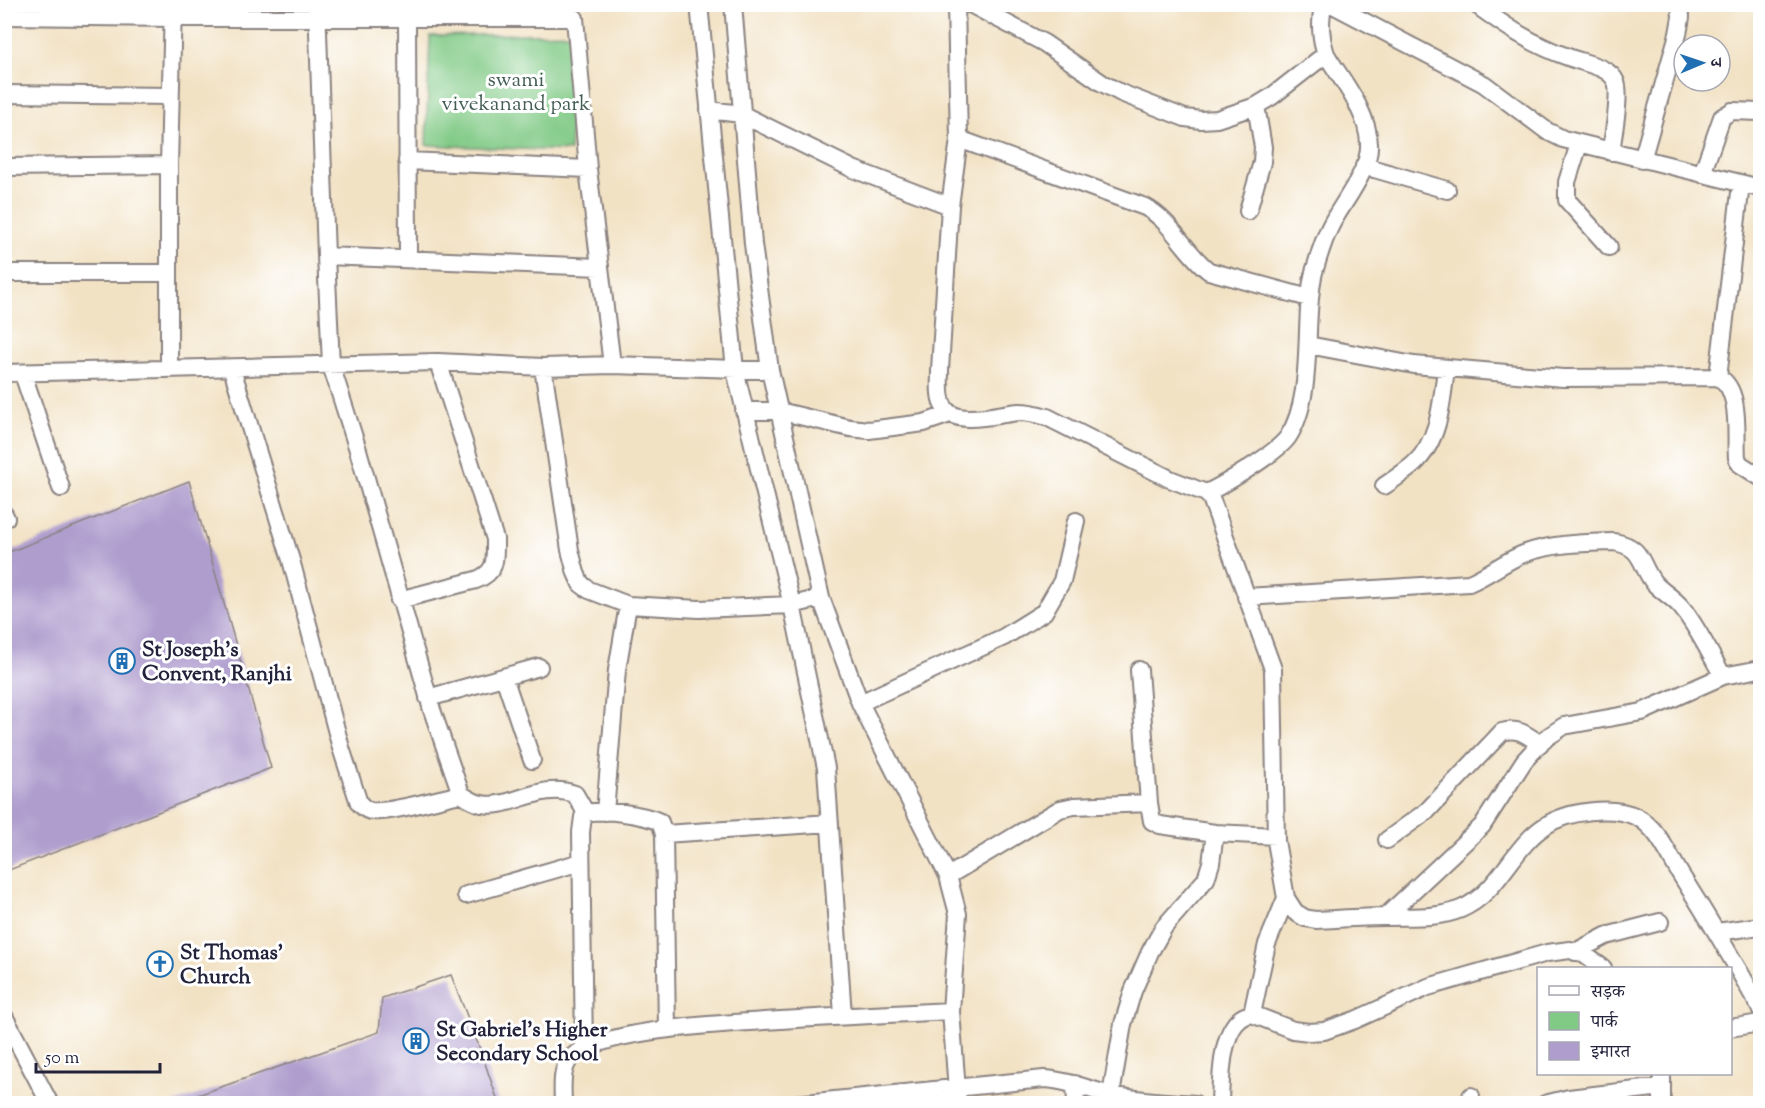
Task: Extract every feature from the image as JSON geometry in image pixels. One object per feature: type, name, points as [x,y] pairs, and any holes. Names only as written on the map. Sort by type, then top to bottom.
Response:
[{"type":"street","points":[[699,4],[735,370],[792,605],[826,768],[843,1016]]},
{"type":"street","points":[[733,4],[753,244],[770,370],[821,598],[860,703],[948,876],[958,914],[951,1011],[958,1104]]},
{"type":"street","points":[[956,4],[958,139],[950,206],[940,397],[944,407],[950,414],[957,417],[970,418],[1026,412],[1047,417],[1170,479],[1206,493],[1215,505],[1273,669],[1277,845],[1286,898],[1295,912],[1305,918],[1316,920],[1421,917],[1459,910],[1470,905],[1493,885],[1543,826],[1562,816],[1580,812],[1621,812],[1637,817],[1654,832],[1717,932],[1761,1008]]},
{"type":"street","points":[[970,4],[1044,43],[1121,93],[1185,118],[1217,119],[1256,106],[1326,54]]},
{"type":"street","points":[[1206,493],[1222,485],[1278,447],[1290,435],[1302,398],[1308,345],[1309,298],[1322,246],[1330,226],[1365,166],[1370,145],[1366,124],[1326,54],[1320,28],[1323,4]]},
{"type":"street","points":[[1331,4],[1484,84],[1547,131],[1563,139],[1761,188]]},
{"type":"street","points":[[1475,4],[1518,35],[1564,56],[1606,71],[1612,76],[1616,83],[1617,93],[1611,152]]},
{"type":"street","points":[[1642,159],[1678,34],[1681,17],[1680,4]]},
{"type":"street","points":[[169,369],[169,165],[173,11]]},
{"type":"street","points":[[4,16],[173,11],[318,11],[406,17],[574,11],[588,169],[612,365]]},
{"type":"street","points":[[318,11],[331,364],[358,450],[428,698],[461,794]]},
{"type":"street","points":[[406,17],[408,258]]},
{"type":"street","points":[[4,94],[170,96]]},
{"type":"street","points":[[1248,211],[1262,162],[1263,147],[1256,106]]},
{"type":"street","points":[[710,110],[741,114],[853,169],[950,206]]},
{"type":"street","points":[[1702,174],[1722,117],[1732,111],[1761,112]]},
{"type":"street","points":[[958,139],[1145,207],[1163,220],[1209,272],[1309,298]]},
{"type":"street","points":[[1579,144],[1567,182],[1567,200],[1609,247]]},
{"type":"street","points":[[407,161],[588,169]]},
{"type":"street","points":[[4,166],[169,165]]},
{"type":"street","points":[[1365,166],[1447,190]]},
{"type":"street","points":[[1718,377],[1741,184]]},
{"type":"street","points":[[326,256],[600,267]]},
{"type":"street","points":[[4,273],[169,273]]},
{"type":"street","points":[[1308,345],[1414,365],[1563,378],[1718,377],[1727,384],[1734,399],[1737,458],[1740,464],[1761,477]]},
{"type":"street","points":[[4,374],[438,362],[543,367],[612,365],[770,370]]},
{"type":"street","points":[[399,600],[476,580],[488,575],[494,565],[495,539],[438,362]]},
{"type":"street","points":[[543,367],[570,550],[581,584],[590,590],[628,605],[699,609],[792,605],[821,598]]},
{"type":"street","points":[[1384,486],[1414,465],[1430,443],[1441,406],[1446,368]]},
{"type":"street","points":[[232,369],[291,560],[341,748],[359,803],[364,809],[371,811],[385,810],[461,794],[484,805],[495,805],[539,792],[560,790],[575,794],[586,813]]},
{"type":"street","points":[[23,374],[61,488]]},
{"type":"street","points":[[744,411],[779,411],[850,428],[869,430],[924,423],[950,414]]},
{"type":"street","points":[[860,703],[1004,637],[1044,612],[1062,581],[1076,521]]},
{"type":"street","points":[[1246,597],[1461,585],[1484,578],[1527,552],[1544,548],[1614,542],[1629,547],[1642,559],[1656,585],[1684,612],[1723,676]]},
{"type":"street","points":[[605,812],[616,670],[628,605]]},
{"type":"street","points":[[428,698],[540,667]]},
{"type":"street","points":[[1385,917],[1482,826],[1524,761],[1540,744],[1564,726],[1642,712],[1723,676],[1761,669]]},
{"type":"street","points":[[1139,670],[1152,821],[1160,825],[1277,845]]},
{"type":"street","points":[[504,677],[532,760]]},
{"type":"street","points":[[1388,840],[1427,811],[1502,732],[1511,729],[1519,731],[1540,744]]},
{"type":"street","points":[[948,876],[1067,807],[1149,802]]},
{"type":"street","points":[[586,813],[605,812],[660,822],[664,834],[667,1029]]},
{"type":"street","points":[[584,1050],[580,832],[586,813]]},
{"type":"street","points":[[664,834],[830,823]]},
{"type":"street","points":[[1111,1095],[1123,1024],[1133,991],[1164,927],[1206,879],[1211,863],[1215,833]]},
{"type":"street","points":[[466,895],[581,862]]},
{"type":"street","points":[[1252,1014],[1267,944],[1286,898]]},
{"type":"street","points":[[1575,952],[1606,936],[1660,922]]},
{"type":"street","points":[[1717,932],[1761,926]]},
{"type":"street","points":[[1220,1104],[1223,1060],[1228,1039],[1240,1017],[1252,1014],[1293,1030],[1324,1031],[1355,1020],[1428,987],[1558,950],[1582,953],[1600,967]]},
{"type":"street","points":[[563,1104],[564,1073],[569,1060],[584,1050],[613,1039],[667,1029],[843,1016],[951,1011]]},
{"type":"street","points":[[4,1016],[50,1104]]},
{"type":"street","points":[[1732,1028],[1761,1023]]},
{"type":"street","points":[[795,1104],[871,1100],[956,1086],[1044,1079],[1140,1100],[1195,1104]]},
{"type":"street","points":[[1075,1084],[1076,1104]]},
{"type":"street","points":[[1545,1104],[1569,1098],[1662,1088]]},
{"type":"green space","name":"swami vivekanand park","points":[[576,33],[570,151],[426,145],[430,36]]},
{"type":"building","name":"St Joseph's Convent, Ranjhi","points":[[189,481],[271,768],[4,872],[4,554]]},
{"type":"building","name":"St Gabriel's Higher Secondary School","points":[[451,975],[499,1104],[172,1104],[379,1032],[382,998]]},
{"type":"place","name":"St Joseph's Convent, Ranjhi","points":[[122,661]]},
{"type":"place","name":"St Thomas' Church","points":[[160,964]]},
{"type":"place","name":"St Gabriel's Higher Secondary School","points":[[416,1041]]}]
